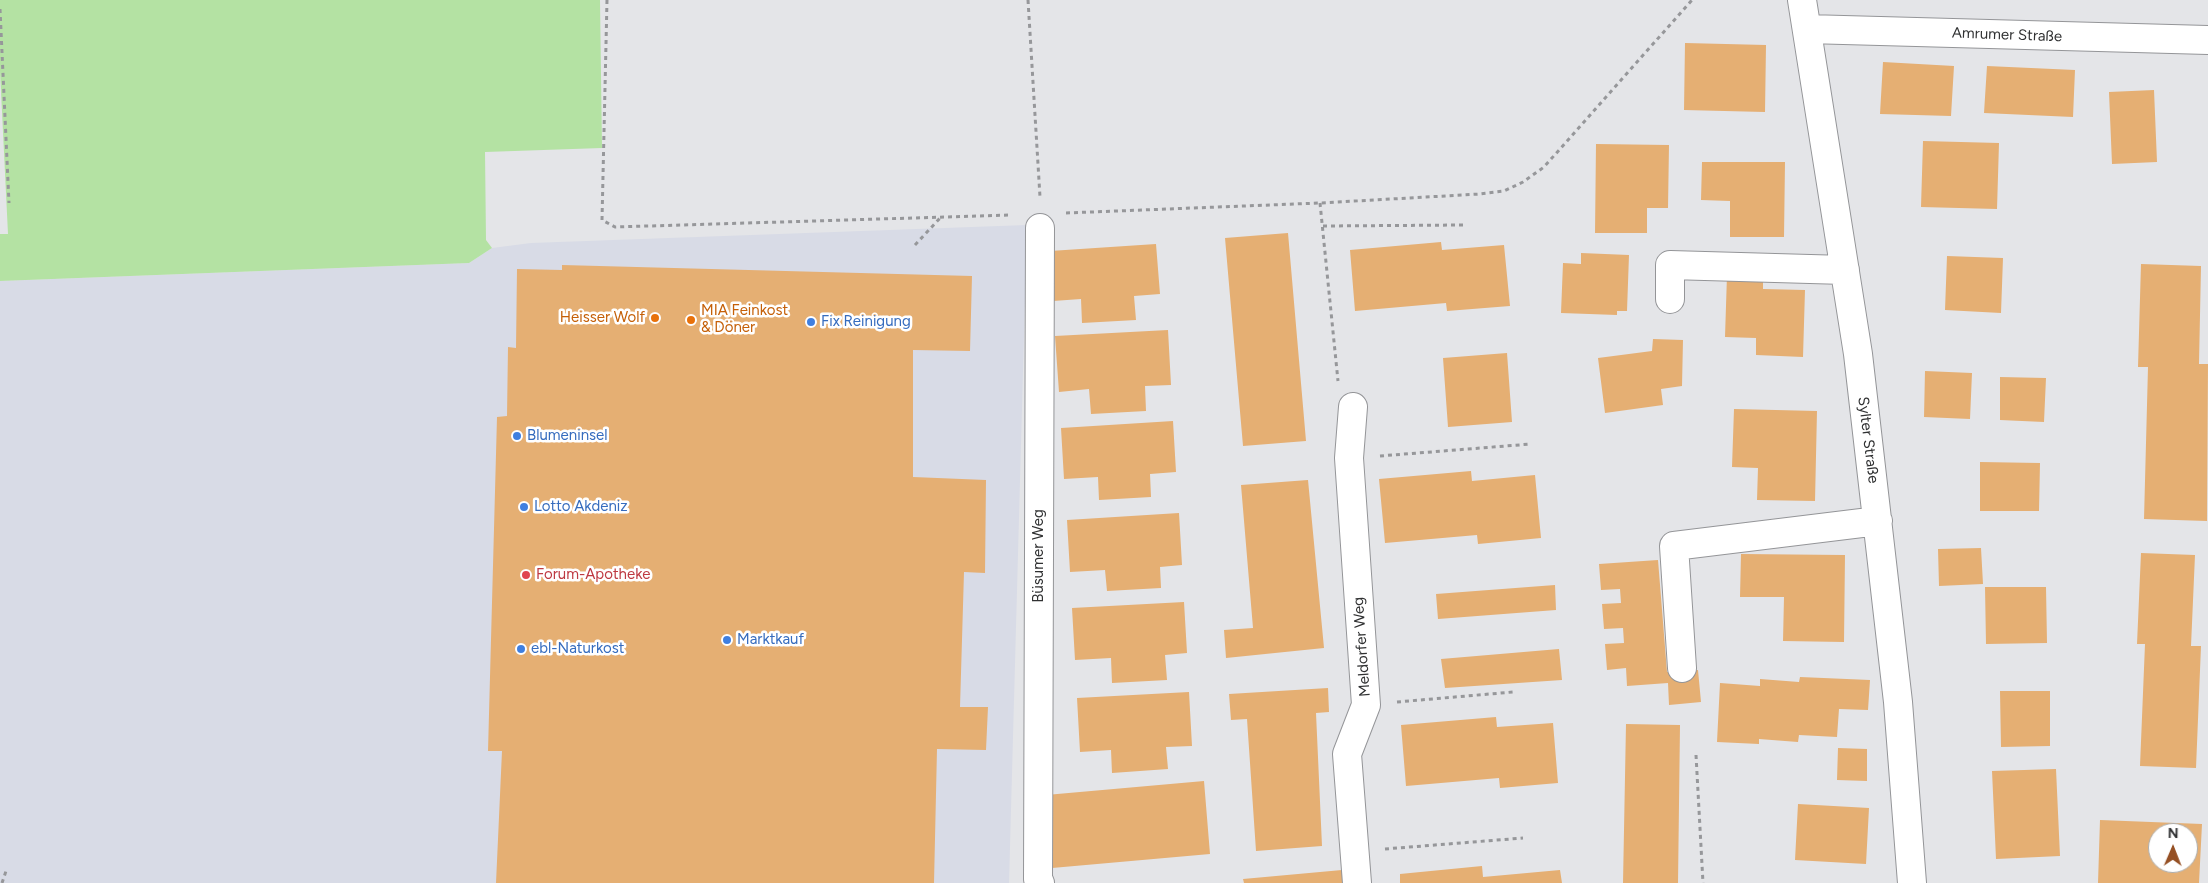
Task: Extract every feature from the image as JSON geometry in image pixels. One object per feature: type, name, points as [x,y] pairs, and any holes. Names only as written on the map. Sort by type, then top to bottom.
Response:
[{"type":"street","name":"Sylter Straße","points":[[1802,0],[1845,270],[1878,522],[1898,702],[1912,883]]},
{"type":"street","name":"Amrumer Straße","points":[[1807,29],[2208,40]]},
{"type":"street","name":"Büsumer Weg","points":[[1040,215],[1038,839],[1038,879],[1040,883]]},
{"type":"street","points":[[1670,299],[1670,265],[1845,270]]},
{"type":"street","name":"Meldorfer Weg","points":[[1354,407],[1349,458],[1366,705],[1347,754],[1358,883]]},
{"type":"street","points":[[1682,668],[1674,546],[1878,522]]},
{"type":"path","points":[[607,0],[602,220],[615,227],[1040,215],[1320,203],[1504,191],[1523,182],[1544,167],[1692,0]]},
{"type":"path","points":[[1028,0],[1040,215]]},
{"type":"path","points":[[0,8],[9,203]]},
{"type":"path","points":[[1320,203],[1337,380],[1354,407]]},
{"type":"path","points":[[914,245],[942,217]]},
{"type":"path","points":[[1323,226],[1464,225]]},
{"type":"path","points":[[1349,458],[1531,444]]},
{"type":"path","points":[[1366,705],[1513,692]]},
{"type":"path","points":[[1696,755],[1703,883]]},
{"type":"path","points":[[1355,852],[1523,838]]},
{"type":"path","points":[[2,883],[6,870]]},
{"type":"shaded area","name":"Marktkauf","points":[[1027,225],[1009,883],[0,883],[0,281],[469,263],[492,248],[531,243]]},
{"type":"green space","points":[[0,0],[600,0],[602,148],[485,152],[486,240],[492,248],[469,263],[0,281],[0,234],[8,234],[0,71]]},
{"type":"building","points":[[1685,43],[1766,45],[1765,112],[1684,110]]},
{"type":"building","points":[[1883,62],[1954,66],[1951,116],[1880,114]]},
{"type":"building","points":[[1987,66],[2075,70],[2073,117],[1984,113]]},
{"type":"building","points":[[2154,90],[2157,162],[2112,164],[2109,92]]},
{"type":"building","points":[[1923,141],[1999,143],[1997,209],[1921,207]]},
{"type":"building","points":[[1596,144],[1669,145],[1668,208],[1647,208],[1647,233],[1595,233]]},
{"type":"building","points":[[1702,162],[1785,162],[1784,237],[1730,237],[1730,201],[1701,200]]},
{"type":"building","points":[[1288,233],[1306,441],[1243,446],[1225,238]]},
{"type":"building","points":[[1441,242],[1442,250],[1504,245],[1510,306],[1447,311],[1446,303],[1355,311],[1350,250]]},
{"type":"building","points":[[1156,244],[1160,294],[1134,296],[1136,320],[1082,323],[1081,299],[1053,301],[1050,251]]},
{"type":"building","points":[[1581,253],[1629,255],[1627,311],[1617,311],[1617,315],[1561,313],[1563,263],[1581,264]]},
{"type":"building","points":[[1947,256],[2003,258],[2001,313],[1945,310]]},
{"type":"building","points":[[2141,264],[2201,266],[2199,364],[2208,364],[2207,521],[2144,519],[2148,367],[2138,367]]},
{"type":"building","name":"Marktkauf","points":[[562,265],[972,276],[970,351],[913,350],[913,477],[986,480],[985,573],[964,572],[960,707],[988,707],[986,750],[937,749],[934,883],[496,883],[502,751],[488,751],[497,417],[507,416],[508,347],[516,348],[517,269],[562,270]]},
{"type":"building","points":[[1727,275],[1763,276],[1763,289],[1805,290],[1803,357],[1756,355],[1756,338],[1725,337]]},
{"type":"building","points":[[1168,330],[1171,385],[1145,386],[1146,411],[1091,414],[1089,389],[1059,392],[1055,336]]},
{"type":"building","points":[[1653,339],[1683,340],[1682,386],[1661,389],[1663,405],[1605,413],[1598,358],[1652,351]]},
{"type":"building","points":[[1507,353],[1512,422],[1448,427],[1443,358]]},
{"type":"building","points":[[1925,371],[1972,373],[1970,419],[1924,417]]},
{"type":"building","points":[[2000,377],[2046,378],[2044,422],[2000,420]]},
{"type":"building","points":[[1734,409],[1817,411],[1815,501],[1757,500],[1758,468],[1732,467]]},
{"type":"building","points":[[1173,421],[1176,472],[1150,474],[1151,497],[1099,500],[1098,477],[1064,479],[1061,428]]},
{"type":"building","points":[[1980,462],[2040,463],[2039,511],[1980,511]]},
{"type":"building","points":[[1471,471],[1472,481],[1535,475],[1541,538],[1478,544],[1477,535],[1385,543],[1379,479]]},
{"type":"building","points":[[1308,480],[1324,648],[1226,658],[1224,630],[1253,628],[1241,485]]},
{"type":"building","points":[[1179,513],[1182,565],[1160,567],[1161,588],[1107,591],[1105,570],[1070,572],[1067,520]]},
{"type":"building","points":[[1981,548],[1983,584],[1939,586],[1938,549]]},
{"type":"building","points":[[2141,553],[2195,555],[2191,646],[2201,646],[2196,768],[2140,766],[2145,644],[2137,644]]},
{"type":"building","points":[[1741,554],[1845,555],[1844,642],[1783,641],[1784,597],[1740,597]]},
{"type":"building","points":[[1658,560],[1667,672],[1698,670],[1701,702],[1669,705],[1668,683],[1627,686],[1626,668],[1607,670],[1605,644],[1624,643],[1623,628],[1604,629],[1602,604],[1621,603],[1620,589],[1601,590],[1599,564]]},
{"type":"building","points":[[1555,585],[1556,610],[1438,619],[1436,594]]},
{"type":"building","points":[[1985,587],[2046,587],[2047,643],[1986,644]]},
{"type":"building","points":[[1184,602],[1187,653],[1165,655],[1167,680],[1112,683],[1111,658],[1075,660],[1072,608]]},
{"type":"building","points":[[1559,649],[1562,680],[1445,688],[1441,659]]},
{"type":"building","points":[[1800,677],[1870,680],[1868,710],[1839,709],[1837,737],[1799,735],[1798,742],[1759,739],[1759,744],[1717,742],[1720,683],[1760,686],[1760,679],[1799,682]]},
{"type":"building","points":[[1328,688],[1329,712],[1316,713],[1322,846],[1256,851],[1247,719],[1231,720],[1229,694]]},
{"type":"building","points":[[2000,691],[2050,691],[2050,746],[2001,747]]},
{"type":"building","points":[[1189,692],[1192,746],[1166,747],[1168,769],[1112,773],[1111,750],[1080,752],[1077,698]]},
{"type":"building","points":[[1496,717],[1497,727],[1553,723],[1558,783],[1500,788],[1499,778],[1406,786],[1401,725]]},
{"type":"building","points":[[1626,724],[1680,725],[1678,883],[1623,883]]},
{"type":"building","points":[[1838,748],[1867,749],[1867,781],[1837,780]]},
{"type":"building","points":[[2056,769],[2060,856],[1996,859],[1992,771]]},
{"type":"building","points":[[1204,781],[1210,854],[1052,868],[1046,795]]},
{"type":"building","points":[[1798,804],[1869,808],[1866,864],[1795,860]]},
{"type":"building","points":[[2100,820],[2176,823],[2148,823],[2148,873],[2198,873],[2198,824],[2202,824],[2199,883],[2098,883]]},
{"type":"building","points":[[1482,866],[1483,877],[1560,870],[1562,883],[1400,883],[1400,874]]},
{"type":"building","points":[[1342,870],[1343,883],[1244,883],[1243,879]]},
{"type":"place","name":"Heisser Wolf","points":[[655,318]]},
{"type":"place","name":"MIA Feinkost & Döner","points":[[691,320]]},
{"type":"place","name":"Fix Reinigung","points":[[811,322]]},
{"type":"place","name":"Blumeninsel","points":[[517,436]]},
{"type":"place","name":"Lotto Akdeniz","points":[[524,507]]},
{"type":"place","name":"Forum-Apotheke","points":[[526,575]]},
{"type":"place","name":"Marktkauf","points":[[727,640]]},
{"type":"place","name":"ebl-Naturkost","points":[[521,649]]}]
